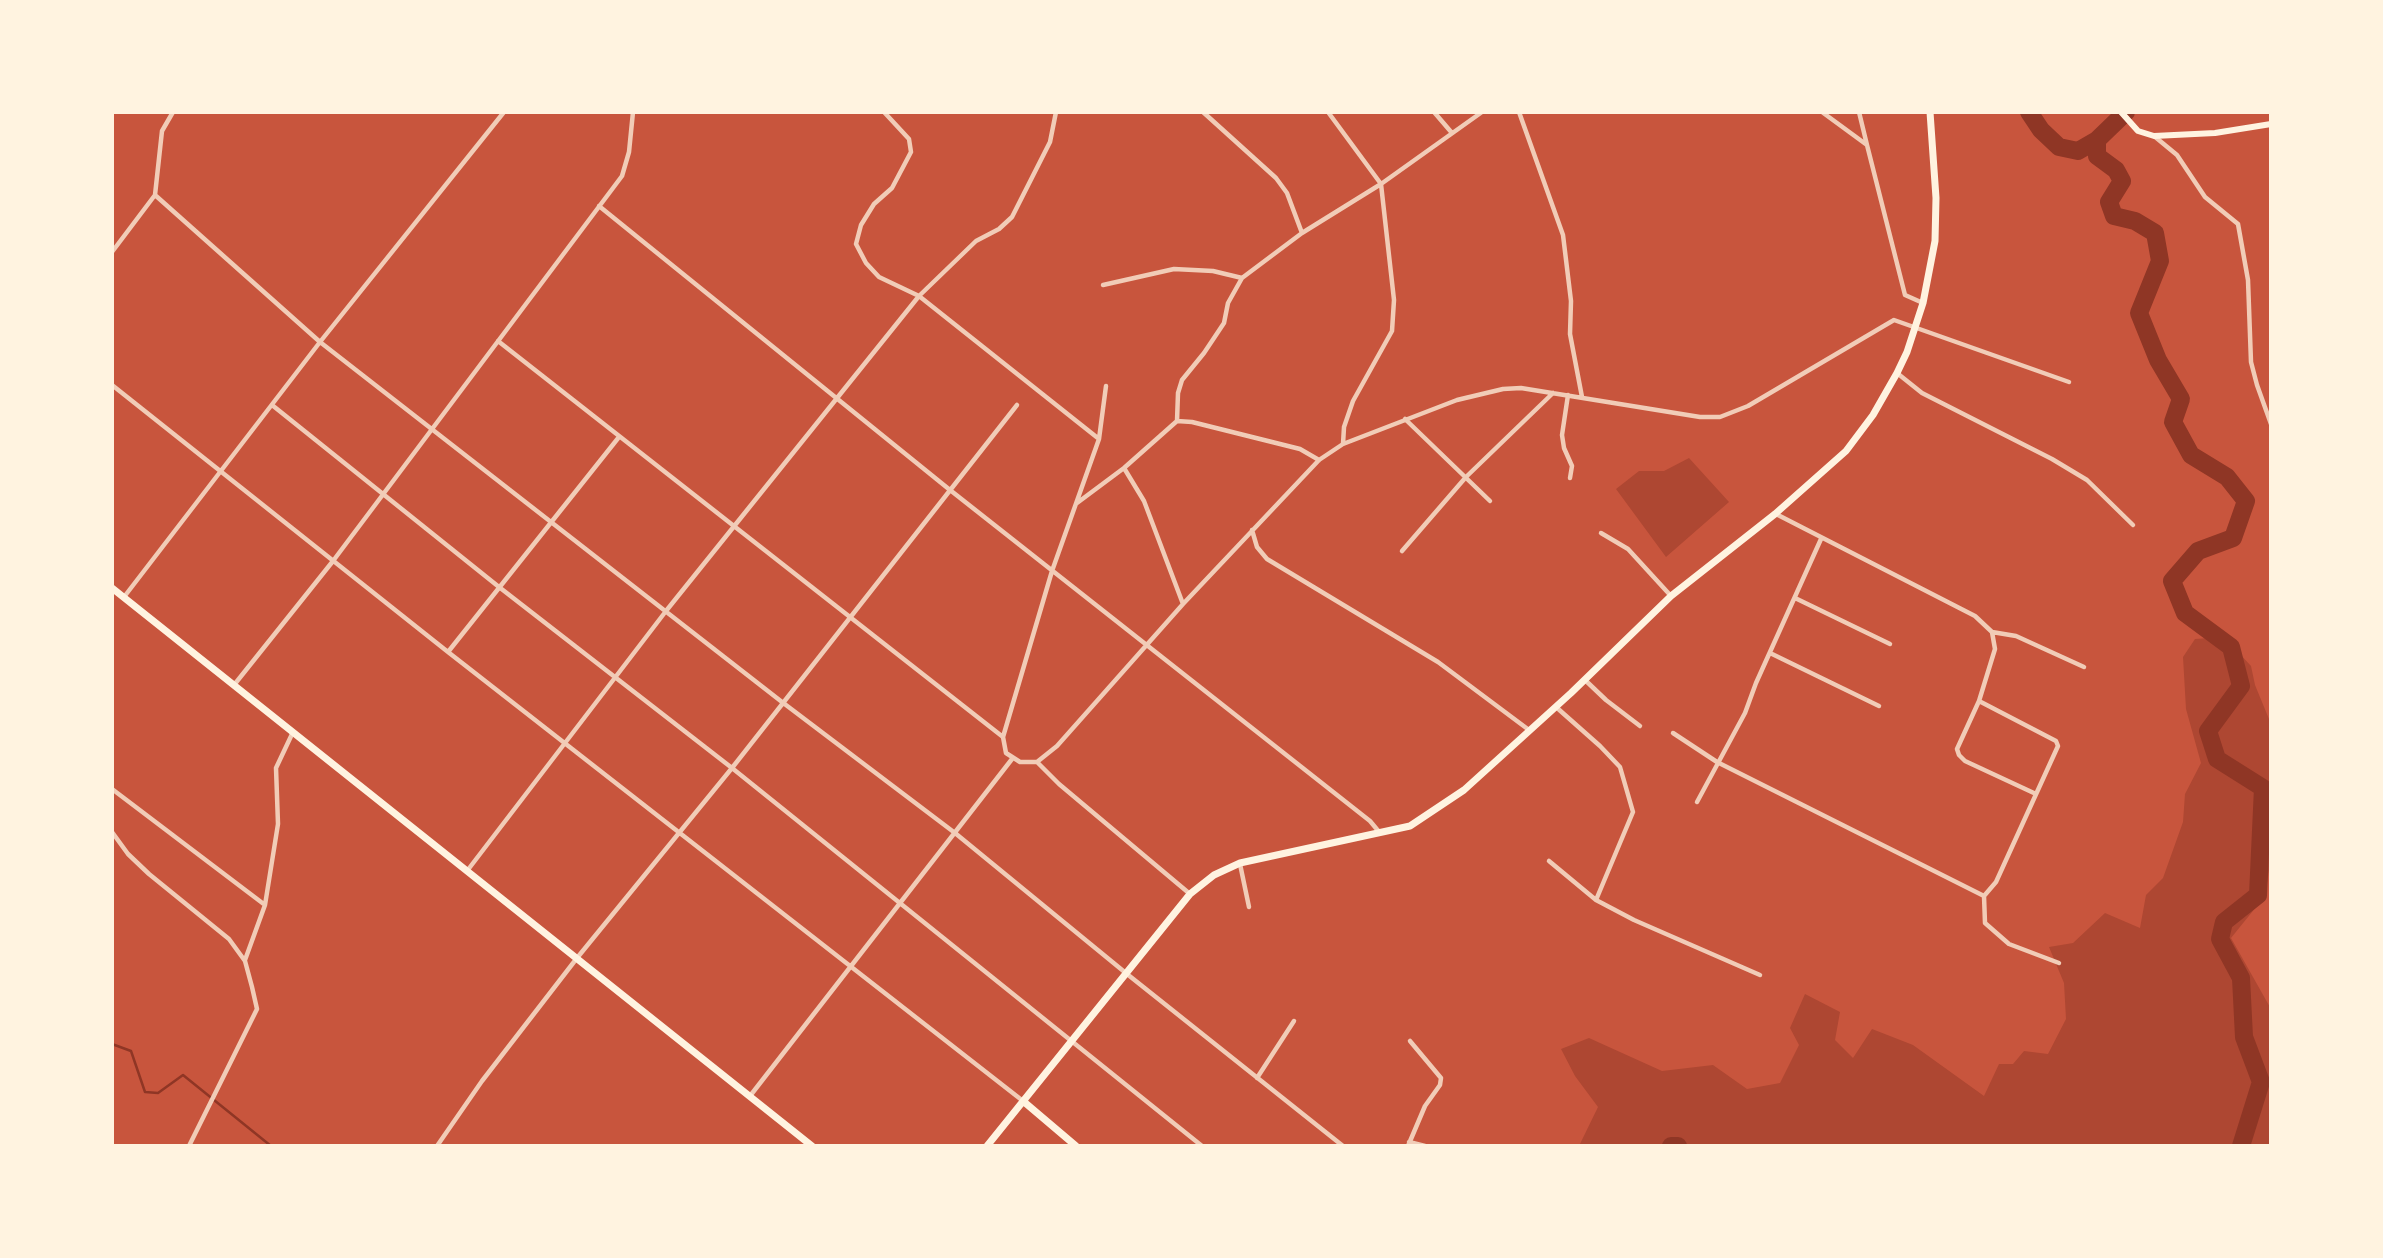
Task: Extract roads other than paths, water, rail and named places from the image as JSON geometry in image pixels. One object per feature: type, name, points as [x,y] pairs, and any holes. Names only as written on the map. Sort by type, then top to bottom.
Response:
[{"type":"highway","points":[[987,1146],[1189,894],[1214,875],[1240,863],[1410,826],[1464,790],[1671,596],[1775,514],[1846,451],[1873,415],[1897,373],[1923,303],[1935,240],[1936,198],[1930,112]]},
{"type":"highway","points":[[112,588],[813,1146]]},
{"type":"highway","points":[[1023,1101],[1076,1146]]},
{"type":"main road","points":[[2121,112],[2138,131],[2154,136],[2215,133],[2271,124]]},
{"type":"street","points":[[112,252],[155,195],[162,131],[173,112]]},
{"type":"street","points":[[124,597],[320,342],[503,112]]},
{"type":"street","points":[[234,685],[333,561],[622,176],[629,152],[633,112]]},
{"type":"street","points":[[884,112],[909,139],[911,152],[892,188],[874,204],[861,225],[856,244],[866,263],[879,277],[919,296],[1098,439]]},
{"type":"street","points":[[467,871],[666,611],[919,296],[976,241],[999,229],[1012,217],[1050,142],[1056,112]]},
{"type":"street","points":[[1203,112],[1276,178],[1287,193],[1303,233]]},
{"type":"street","points":[[1328,112],[1381,184],[1394,300],[1392,331],[1353,401],[1344,427],[1343,444]]},
{"type":"street","points":[[1434,112],[1452,133]]},
{"type":"street","points":[[1177,421],[1178,393],[1182,380],[1224,323],[1228,303],[1242,278],[1303,233],[1381,184],[1482,112]]},
{"type":"street","points":[[1519,112],[1563,235],[1571,301],[1570,334],[1582,397]]},
{"type":"street","points":[[1822,112],[1867,145]]},
{"type":"street","points":[[1859,112],[1905,295],[1923,303]]},
{"type":"street","points":[[2154,136],[2177,155],[2205,197],[2238,224],[2248,280],[2251,362],[2271,424]]},
{"type":"street","points":[[155,195],[320,342],[782,702],[955,833],[1341,1145]]},
{"type":"street","points":[[599,205],[950,490],[1370,821],[1380,834]]},
{"type":"street","points":[[1103,285],[1174,269],[1213,271],[1242,278]]},
{"type":"street","points":[[1106,386],[1098,439],[1052,571],[1003,737],[1006,753],[1012,759],[1028,763],[1037,762],[1057,746],[1183,604],[1319,460],[1343,444],[1405,419],[1457,400],[1503,389],[1521,388],[1700,417],[1720,417],[1748,406],[1889,322],[1898,320],[2069,382]]},
{"type":"street","points":[[498,341],[1003,737]]},
{"type":"street","points":[[1897,373],[1922,393],[2052,459],[2087,480],[2133,525]]},
{"type":"street","points":[[112,385],[448,652],[1023,1101]]},
{"type":"street","points":[[1402,551],[1466,477],[1554,393]]},
{"type":"street","points":[[1568,395],[1563,435],[1564,448],[1572,466],[1570,478]]},
{"type":"street","points":[[272,405],[499,587],[732,768],[1202,1146]]},
{"type":"street","points":[[437,1146],[499,1057],[732,768],[1017,405]]},
{"type":"street","points":[[1405,419],[1490,500]]},
{"type":"street","points":[[1076,503],[1124,468],[1177,421],[1192,422],[1300,449],[1319,460]]},
{"type":"street","points":[[448,652],[619,437]]},
{"type":"street","points":[[1124,468],[1144,501],[1183,604]]},
{"type":"street","points":[[1775,514],[1964,610],[1992,632],[2016,636],[2084,667]]},
{"type":"street","points":[[1252,530],[1257,547],[1267,559],[1438,662],[1529,730]]},
{"type":"street","points":[[1601,533],[1628,550],[1671,596]]},
{"type":"street","points":[[1697,802],[1745,713],[1821,539]]},
{"type":"street","points":[[1795,598],[1890,644]]},
{"type":"street","points":[[1992,632],[1995,649],[1979,701],[1957,749],[1965,761],[2036,794]]},
{"type":"street","points":[[1770,653],[1879,706]]},
{"type":"street","points":[[1585,679],[1606,700],[1640,726]]},
{"type":"street","points":[[1979,701],[2056,741],[2059,747],[1996,883],[1984,896],[1985,923],[2009,944],[2059,963]]},
{"type":"street","points":[[1555,707],[1620,767],[1633,812],[1596,900]]},
{"type":"street","points":[[245,961],[265,905],[278,824],[276,768],[293,732]]},
{"type":"street","points":[[1673,733],[1717,762],[1984,896]]},
{"type":"street","points":[[751,1096],[1012,759]]},
{"type":"street","points":[[1037,762],[1059,784],[1189,894]]},
{"type":"street","points":[[112,789],[265,905]]},
{"type":"street","points":[[112,832],[128,854],[149,874],[229,939],[245,961],[257,1009],[189,1146]]},
{"type":"street","points":[[1549,861],[1596,900],[1634,920],[1760,975]]},
{"type":"street","points":[[1240,863],[1250,907]]},
{"type":"street","points":[[1257,1078],[1294,1021]]},
{"type":"street","points":[[1409,1041],[1441,1079],[1408,1144],[1425,1146]]},
{"type":"waterway","points":[[2029,112],[2041,130],[2059,147],[2078,151],[2097,140],[2126,112]]},
{"type":"waterway","points":[[2097,140],[2097,156],[2116,170],[2122,181],[2109,202],[2114,216],[2135,221],[2155,233],[2160,261],[2139,313],[2158,360],[2181,399],[2173,422],[2191,455],[2227,477],[2246,501],[2233,538],[2198,551],[2172,581],[2185,613],[2231,647],[2241,686],[2208,731],[2217,759],[2263,788],[2258,895],[2224,922],[2220,939],[2241,978],[2244,1037],[2261,1082],[2241,1146]]},
{"type":"waterway","points":[[112,1044],[131,1051],[145,1092],[158,1093],[183,1075],[271,1146]]},
{"type":"waterway","points":[[1671,1146],[1678,1146]]}]
